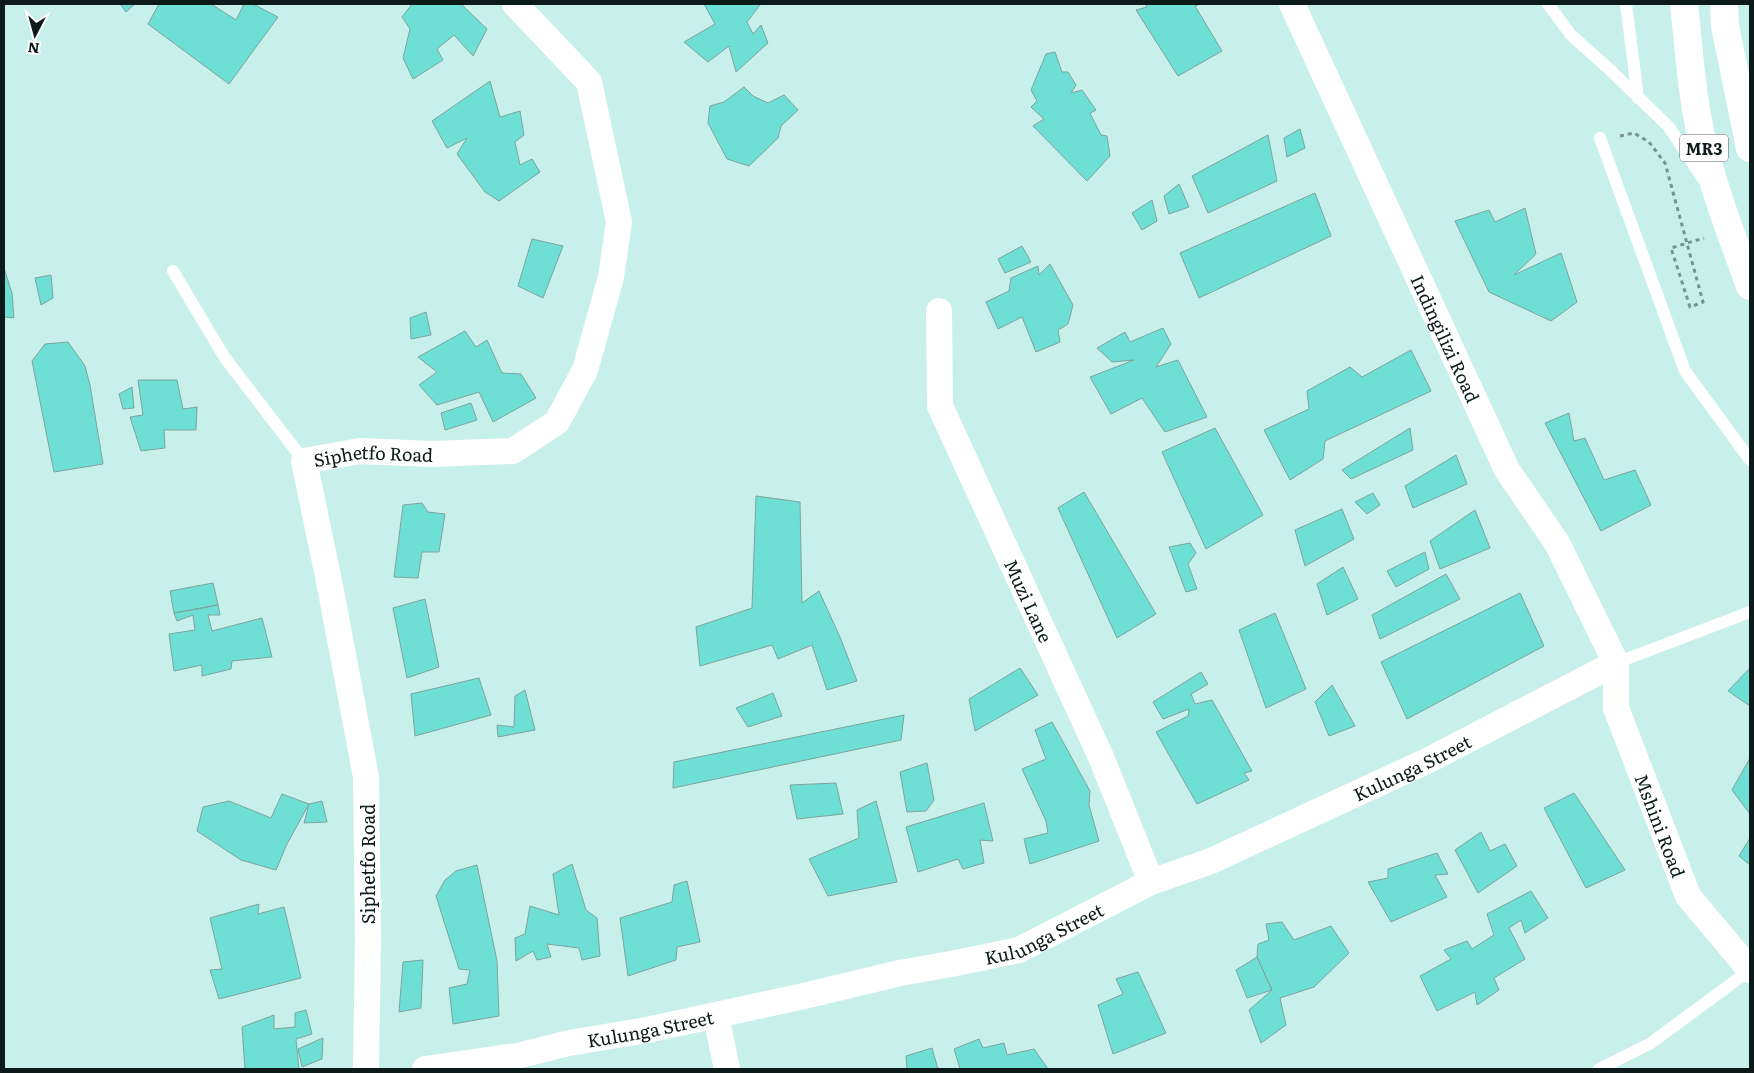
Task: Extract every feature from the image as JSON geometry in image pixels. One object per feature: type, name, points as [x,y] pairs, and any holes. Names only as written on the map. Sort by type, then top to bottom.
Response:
[{"type":"highway","name":"MR3","points":[[1684,4],[1690,64],[1703,142],[1720,205],[1750,286]]},
{"type":"highway","name":"MR3","points":[[1724,4],[1725,26],[1750,148]]},
{"type":"street","name":"Siphetfo Road","points":[[366,1069],[368,939],[366,777],[304,461],[360,451],[432,454],[513,451],[557,422],[585,370],[611,278],[619,222],[589,82],[515,4]]},
{"type":"street","name":"Indingilizi Road","points":[[1292,4],[1507,470],[1558,544],[1616,663]]},
{"type":"street","name":"Muzi Lane","points":[[939,312],[940,406],[1101,757],[1151,882]]},
{"type":"street","name":"Kulunga Street","points":[[425,1069],[517,1056],[569,1043],[647,1030],[716,1016],[900,973],[1019,950],[1151,882],[1211,861],[1427,761],[1616,663]]},
{"type":"street","name":"Mshini Road","points":[[1616,663],[1616,708],[1688,896],[1750,970]]},
{"type":"street","points":[[716,1016],[727,1069]]},
{"type":"lane","points":[[1548,4],[1571,35],[1669,128],[1720,205]]},
{"type":"lane","points":[[1626,4],[1638,98]]},
{"type":"lane","points":[[1600,138],[1685,370],[1750,460]]},
{"type":"lane","points":[[173,271],[225,358],[304,461]]},
{"type":"lane","points":[[1616,663],[1750,612]]},
{"type":"lane","points":[[1599,1069],[1651,1042],[1750,970]]},
{"type":"path","points":[[1600,138],[1634,133],[1649,142],[1665,163],[1703,302],[1690,307],[1671,248]]},
{"type":"building","points":[[120,4],[135,4],[126,12]]},
{"type":"building","points":[[159,4],[211,4],[236,20],[244,4],[253,4],[278,17],[229,84],[148,24]]},
{"type":"building","points":[[412,4],[461,4],[487,29],[473,56],[454,35],[437,49],[443,60],[413,79],[403,58],[410,29],[402,17]]},
{"type":"building","points":[[704,4],[760,4],[747,22],[753,34],[761,25],[768,43],[736,72],[729,46],[708,62],[684,42],[715,24]]},
{"type":"building","points":[[1145,4],[1201,4],[1195,6],[1222,51],[1178,76],[1136,10],[1147,7]]},
{"type":"building","points":[[1055,52],[1062,72],[1068,72],[1076,85],[1071,93],[1082,90],[1096,110],[1090,113],[1101,135],[1107,136],[1110,156],[1087,181],[1033,126],[1044,119],[1031,107],[1037,101],[1031,90],[1046,54]]},
{"type":"building","points":[[490,81],[500,117],[520,111],[524,135],[515,142],[520,165],[532,159],[540,172],[499,201],[485,192],[457,154],[467,138],[447,148],[432,121]]},
{"type":"building","points":[[744,87],[753,96],[768,103],[784,95],[798,110],[781,126],[778,138],[749,166],[727,159],[708,123],[710,106],[724,102]]},
{"type":"building","points":[[1300,129],[1305,148],[1287,157],[1284,138]]},
{"type":"building","points":[[1268,135],[1277,181],[1208,213],[1192,176]]},
{"type":"building","points":[[1179,184],[1189,207],[1169,214],[1164,196]]},
{"type":"building","points":[[1315,193],[1331,236],[1199,298],[1180,253]]},
{"type":"building","points":[[1152,200],[1157,221],[1142,230],[1132,213]]},
{"type":"building","points":[[1525,208],[1536,254],[1514,275],[1561,253],[1577,302],[1551,321],[1489,292],[1455,221],[1489,210],[1495,222]]},
{"type":"building","points":[[532,239],[563,246],[543,298],[518,286]]},
{"type":"building","points":[[1022,246],[1031,262],[1005,273],[998,259]]},
{"type":"building","points":[[1050,264],[1073,305],[1068,324],[1058,330],[1060,342],[1036,352],[1022,317],[998,329],[986,302],[1009,291],[1011,278],[1038,266],[1039,275]]},
{"type":"building","points":[[4,268],[12,293],[14,318],[4,317]]},
{"type":"building","points":[[51,275],[53,298],[41,305],[35,278]]},
{"type":"building","points":[[426,312],[431,335],[411,339],[410,318]]},
{"type":"building","points":[[1163,328],[1171,344],[1156,367],[1178,360],[1207,417],[1165,432],[1142,398],[1111,414],[1090,377],[1134,360],[1112,362],[1097,348],[1125,332],[1130,342]]},
{"type":"building","points":[[465,331],[476,347],[487,340],[502,373],[521,374],[536,398],[493,422],[479,392],[437,405],[419,385],[437,372],[418,357]]},
{"type":"building","points":[[68,342],[85,366],[103,464],[54,472],[32,361],[45,344]]},
{"type":"building","points":[[1411,350],[1431,391],[1325,441],[1323,459],[1290,480],[1264,430],[1309,409],[1307,391],[1350,367],[1362,377]]},
{"type":"building","points":[[138,380],[177,380],[183,409],[197,407],[196,430],[164,430],[165,448],[141,451],[130,417],[143,415]]},
{"type":"building","points":[[132,387],[134,408],[123,409],[119,394]]},
{"type":"building","points":[[471,403],[477,420],[445,430],[441,413]]},
{"type":"building","points":[[1569,413],[1574,441],[1585,438],[1604,480],[1635,470],[1651,505],[1601,531],[1545,423]]},
{"type":"building","points":[[1215,428],[1263,515],[1206,549],[1162,452]]},
{"type":"building","points":[[1410,428],[1413,450],[1351,479],[1342,470]]},
{"type":"building","points":[[1456,455],[1467,484],[1413,508],[1405,486]]},
{"type":"building","points":[[1084,492],[1156,614],[1117,638],[1058,508]]},
{"type":"building","points":[[1373,493],[1380,505],[1367,514],[1355,502]]},
{"type":"building","points":[[756,496],[800,502],[802,603],[819,591],[857,681],[827,690],[812,645],[778,659],[772,645],[700,666],[696,627],[752,608]]},
{"type":"building","points":[[422,503],[428,512],[445,514],[439,552],[422,552],[418,578],[394,577],[403,505]]},
{"type":"building","points":[[1342,509],[1354,539],[1305,566],[1295,530]]},
{"type":"building","points":[[1475,510],[1490,548],[1440,569],[1430,541]]},
{"type":"building","points":[[1190,543],[1196,553],[1188,564],[1197,589],[1186,592],[1169,547]]},
{"type":"building","points":[[1425,552],[1429,569],[1396,587],[1387,571]]},
{"type":"building","points":[[1343,567],[1358,599],[1327,615],[1317,584]]},
{"type":"building","points":[[1446,574],[1460,599],[1380,639],[1372,615]]},
{"type":"building","points":[[213,583],[218,605],[174,613],[170,591]]},
{"type":"building","points":[[1520,593],[1544,646],[1407,719],[1381,662]]},
{"type":"building","points":[[425,599],[439,667],[407,678],[393,608]]},
{"type":"building","points":[[218,605],[220,615],[208,615],[212,631],[262,618],[272,657],[232,661],[231,669],[202,676],[202,665],[174,671],[169,634],[195,630],[193,615],[177,621],[174,613]]},
{"type":"building","points":[[1275,613],[1306,689],[1266,708],[1239,630]]},
{"type":"building","points":[[1020,668],[1038,695],[975,731],[969,699]]},
{"type":"building","points":[[1750,668],[1750,706],[1728,691]]},
{"type":"building","points":[[1201,672],[1208,684],[1191,694],[1195,704],[1212,700],[1252,771],[1244,773],[1249,780],[1197,804],[1156,732],[1188,716],[1189,709],[1163,719],[1153,702]]},
{"type":"building","points":[[479,678],[491,715],[415,736],[411,694]]},
{"type":"building","points":[[1332,685],[1355,726],[1329,736],[1315,702]]},
{"type":"building","points":[[525,690],[535,730],[498,737],[497,725],[514,727],[515,696]]},
{"type":"building","points":[[773,693],[782,716],[748,727],[736,708]]},
{"type":"building","points":[[904,715],[901,740],[673,788],[674,762]]},
{"type":"building","points":[[1052,722],[1090,791],[1089,805],[1099,841],[1030,864],[1024,839],[1048,833],[1046,821],[1022,769],[1046,759],[1035,730]]},
{"type":"building","points":[[1750,758],[1750,814],[1732,790]]},
{"type":"building","points":[[927,763],[934,800],[926,811],[907,812],[900,772]]},
{"type":"building","points":[[836,783],[843,814],[797,819],[790,785]]},
{"type":"building","points":[[1574,793],[1625,870],[1586,888],[1544,808]]},
{"type":"building","points":[[282,794],[309,804],[287,844],[276,870],[241,860],[197,831],[203,807],[229,801],[271,818]]},
{"type":"building","points":[[322,801],[327,822],[304,823],[309,804]]},
{"type":"building","points":[[876,801],[897,882],[828,896],[809,859],[859,838],[857,810]]},
{"type":"building","points":[[984,803],[993,841],[980,840],[984,863],[963,869],[958,859],[918,872],[906,827]]},
{"type":"building","points":[[1481,832],[1490,851],[1505,844],[1517,866],[1478,893],[1455,850]]},
{"type":"building","points":[[1750,838],[1750,865],[1739,856]]},
{"type":"building","points":[[1437,853],[1448,874],[1435,875],[1447,897],[1391,922],[1368,882],[1388,878],[1388,869]]},
{"type":"building","points":[[572,864],[586,910],[597,918],[600,956],[582,960],[579,948],[547,944],[551,957],[537,960],[533,951],[516,961],[515,938],[525,934],[530,906],[559,915],[553,874]]},
{"type":"building","points":[[477,865],[497,961],[499,1016],[453,1024],[449,988],[467,984],[470,970],[459,969],[436,896],[445,880],[456,871]]},
{"type":"building","points":[[687,881],[700,942],[677,947],[676,960],[628,976],[620,918],[672,902],[674,885]]},
{"type":"building","points":[[1531,891],[1548,918],[1525,933],[1521,920],[1509,928],[1525,959],[1494,978],[1499,990],[1477,1005],[1475,992],[1437,1011],[1420,976],[1451,959],[1444,950],[1467,941],[1472,949],[1494,935],[1487,914]]},
{"type":"building","points":[[259,904],[258,914],[284,907],[301,978],[219,999],[210,970],[222,969],[210,918]]},
{"type":"building","points":[[1282,922],[1294,940],[1331,926],[1349,953],[1314,987],[1280,998],[1286,1025],[1261,1043],[1249,1010],[1272,990],[1257,957],[1258,944],[1269,940],[1266,924]]},
{"type":"building","points":[[1257,957],[1272,990],[1247,998],[1236,970]]},
{"type":"building","points":[[423,960],[421,1008],[399,1012],[403,962]]},
{"type":"building","points":[[1138,972],[1166,1033],[1113,1054],[1098,1005],[1123,994],[1116,979]]},
{"type":"building","points":[[306,1010],[312,1034],[296,1039],[299,1069],[245,1069],[242,1027],[274,1015],[274,1029],[295,1027],[295,1013]]},
{"type":"building","points":[[323,1038],[322,1059],[302,1067],[298,1049]]},
{"type":"building","points":[[979,1039],[983,1048],[1004,1043],[1007,1055],[1034,1049],[1048,1069],[960,1069],[954,1049]]},
{"type":"building","points":[[932,1048],[938,1069],[907,1069],[906,1056]]}]
